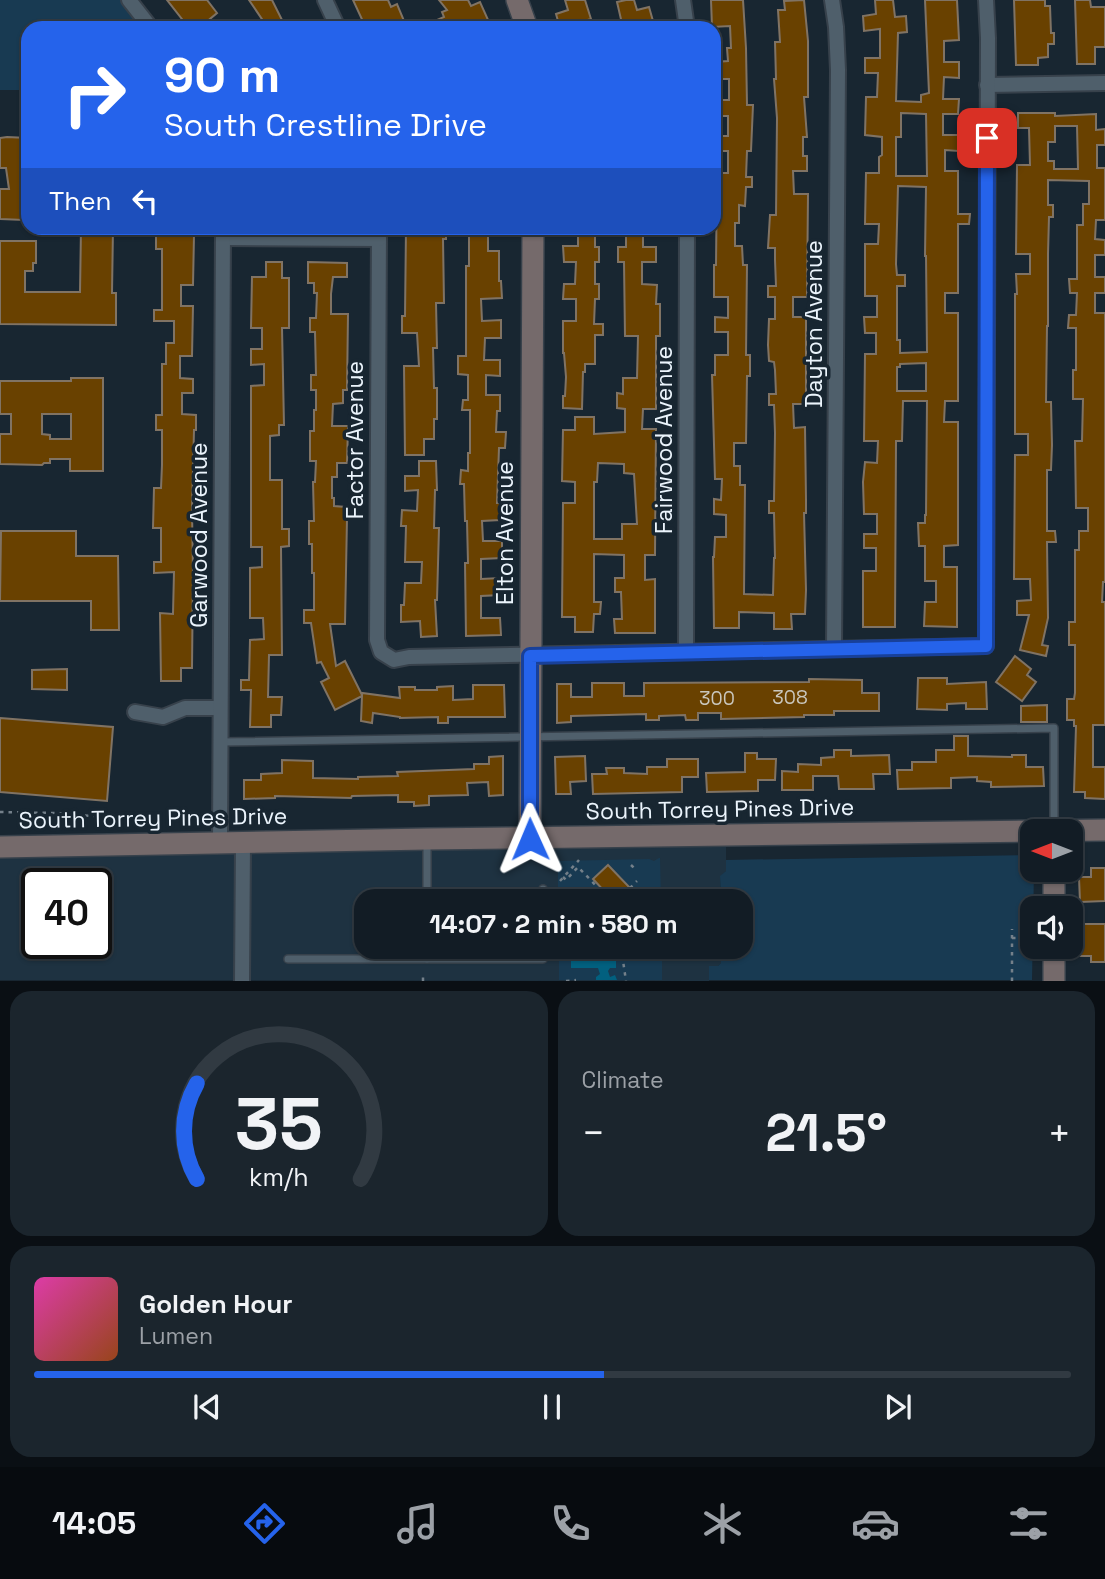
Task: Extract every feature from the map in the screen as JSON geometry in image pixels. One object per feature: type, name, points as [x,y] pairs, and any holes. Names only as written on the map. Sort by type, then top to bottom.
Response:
[{"type":"main road","points":[[517,0],[524,21]]},
{"type":"main road","name":"Elton Avenue","points":[[530,839],[533,235]]},
{"type":"main road","name":"South Torrey Pines Drive","points":[[1083,830],[1105,830]]},
{"type":"main road","name":"South Torrey Pines Drive","points":[[0,847],[1020,832]]},
{"type":"main road","points":[[1054,959],[1054,981]]},
{"type":"street","points":[[129,0],[146,21]]},
{"type":"street","points":[[326,0],[335,21]]},
{"type":"street","points":[[682,0],[686,21]]},
{"type":"street","name":"Dayton Avenue","points":[[832,0],[838,70],[834,649]]},
{"type":"street","points":[[530,656],[986,646],[986,0]]},
{"type":"street","points":[[987,85],[1105,83]]},
{"type":"street","name":"Garwood Avenue","points":[[220,843],[223,235]]},
{"type":"street","name":"Factor Avenue","points":[[379,235],[377,640],[381,653],[394,660],[408,657],[530,656]]},
{"type":"street","name":"Fairwood Avenue","points":[[686,652],[687,235]]},
{"type":"street","points":[[135,712],[163,717],[184,708],[220,708]]},
{"type":"street","points":[[243,843],[243,981]]},
{"type":"lane","points":[[220,742],[1054,728],[1054,819]]},
{"type":"lane","points":[[427,889],[428,839]]},
{"type":"lane","points":[[288,959],[354,959]]},
{"type":"path","points":[[0,812],[120,818],[123,824]]},
{"type":"path","points":[[564,878],[579,860]]},
{"type":"path","points":[[631,865],[636,870]]},
{"type":"path","points":[[560,881],[578,867],[599,889]]},
{"type":"path","points":[[630,888],[637,881]]},
{"type":"path","points":[[1012,929],[1012,981]]},
{"type":"path","points":[[1012,937],[1020,937]]},
{"type":"path","points":[[618,981],[625,979],[622,959]]},
{"type":"path","points":[[566,981],[576,980]]},
{"type":"shaded area","points":[[0,0],[129,0],[146,21],[21,21],[21,90],[0,90]]},
{"type":"shaded area","points":[[726,835],[726,871],[720,877],[720,889],[354,889],[354,959],[721,959],[718,966],[709,967],[709,981],[0,980],[0,847]]},
{"type":"shaded area","points":[[1020,855],[1020,882],[1034,882],[1034,896],[1020,896],[1020,959],[1032,959],[1032,980],[709,980],[709,966],[718,966],[721,959],[753,959],[753,889],[721,889],[720,876],[726,871],[726,860]]},
{"type":"shaded area","points":[[660,858],[661,889],[558,889],[558,861],[654,861]]},
{"type":"shaded area","points":[[559,959],[662,959],[662,980],[559,980]]},
{"type":"shaded area","points":[[571,959],[616,959],[616,968],[610,968],[608,971],[610,977],[615,975],[617,980],[596,980],[600,974],[598,968],[571,968]]},
{"type":"building","points":[[167,0],[207,0],[217,13],[208,21],[184,21]]},
{"type":"building","points":[[249,0],[272,0],[282,21],[263,21]]},
{"type":"building","points":[[353,0],[388,0],[391,7],[397,4],[404,21],[363,21]]},
{"type":"building","points":[[439,0],[468,0],[471,6],[480,2],[489,21],[435,21],[444,17],[442,12],[447,10]]},
{"type":"building","points":[[565,0],[585,0],[591,19],[558,21],[556,14],[568,10]]},
{"type":"building","points":[[634,0],[637,10],[649,7],[653,21],[621,21],[617,2]]},
{"type":"building","points":[[711,0],[743,0],[747,105],[753,105],[751,151],[747,151],[746,177],[752,177],[752,187],[746,187],[745,206],[739,205],[739,223],[735,223],[735,246],[742,246],[743,265],[747,265],[746,355],[750,355],[750,376],[747,376],[746,443],[734,443],[734,466],[740,466],[740,485],[745,485],[744,594],[773,595],[774,513],[769,513],[769,501],[774,501],[775,433],[774,405],[769,405],[769,394],[776,394],[774,362],[769,361],[768,345],[769,319],[775,319],[775,297],[768,297],[768,286],[776,286],[775,248],[768,248],[770,215],[776,215],[775,42],[780,42],[778,10],[785,10],[784,1],[804,0],[808,41],[808,97],[804,97],[807,137],[803,137],[803,156],[807,156],[807,171],[793,171],[794,194],[808,194],[807,297],[793,297],[793,317],[806,317],[806,404],[793,404],[794,428],[805,427],[806,590],[805,614],[791,614],[792,629],[774,629],[774,613],[739,612],[739,628],[714,628],[715,537],[726,537],[726,515],[714,514],[714,499],[721,500],[722,479],[715,479],[712,375],[715,375],[715,355],[728,355],[728,332],[715,332],[715,317],[728,318],[728,297],[714,297],[714,265],[716,235],[721,235],[721,173],[728,173],[728,151],[721,151],[721,136],[728,136],[728,116],[721,116],[721,100],[729,100],[729,79],[721,79],[721,62],[728,61],[727,48],[731,48],[730,26],[721,26],[721,21],[712,21]]},
{"type":"building","points":[[875,0],[893,0],[895,17],[906,16],[907,32],[898,33],[896,101],[921,102],[921,95],[929,93],[925,0],[957,0],[959,40],[944,41],[944,62],[959,62],[959,78],[944,77],[943,99],[959,99],[958,114],[943,114],[943,135],[958,135],[958,151],[945,150],[945,171],[958,171],[958,214],[970,214],[969,224],[958,224],[958,293],[945,293],[945,313],[958,313],[958,401],[945,401],[944,422],[958,422],[958,545],[944,546],[944,567],[957,567],[957,627],[924,626],[925,602],[936,602],[936,581],[925,581],[925,546],[919,546],[918,523],[925,523],[926,515],[927,401],[903,401],[902,441],[896,441],[895,627],[863,627],[863,571],[876,571],[876,548],[864,548],[864,534],[877,534],[877,514],[864,514],[863,482],[865,462],[877,463],[878,441],[864,441],[865,354],[876,354],[876,333],[865,333],[864,317],[877,317],[877,296],[865,296],[865,244],[878,244],[879,224],[865,224],[866,173],[879,173],[882,137],[865,135],[866,97],[877,97],[878,73],[865,73],[865,58],[880,58],[880,29],[864,31],[863,16],[876,14]],"holes":[[[901,113],[926,114],[927,176],[896,176],[896,137],[901,137]],[[898,186],[926,187],[927,352],[900,353],[900,340],[897,340],[897,286],[905,286],[905,275],[897,275]],[[926,363],[926,391],[897,391],[897,367],[900,367],[900,364]]]},
{"type":"building","points":[[1014,0],[1045,0],[1045,6],[1050,6],[1054,44],[1048,44],[1048,57],[1038,58],[1038,65],[1016,65]]},
{"type":"building","points":[[1075,0],[1090,0],[1091,7],[1105,7],[1105,47],[1095,47],[1095,64],[1077,64]]},
{"type":"building","points":[[1018,113],[1055,113],[1055,116],[1096,114],[1096,130],[1105,129],[1105,145],[1097,145],[1097,168],[1105,168],[1105,220],[1096,220],[1095,239],[1105,240],[1105,255],[1095,255],[1095,277],[1105,277],[1105,293],[1095,293],[1095,313],[1105,313],[1105,582],[1102,602],[1105,602],[1105,725],[1093,725],[1093,767],[1105,767],[1105,799],[1085,798],[1085,792],[1074,792],[1076,726],[1074,720],[1067,720],[1067,699],[1074,699],[1075,693],[1075,645],[1069,645],[1069,622],[1075,622],[1075,550],[1079,550],[1079,531],[1088,531],[1088,508],[1076,508],[1075,441],[1082,441],[1083,399],[1073,399],[1076,328],[1068,328],[1069,315],[1076,315],[1077,293],[1070,293],[1069,279],[1077,279],[1077,225],[1083,225],[1083,204],[1089,204],[1089,181],[1048,180],[1048,205],[1053,205],[1053,217],[1049,217],[1048,254],[1046,402],[1051,402],[1052,445],[1051,470],[1047,470],[1047,531],[1055,531],[1056,542],[1047,542],[1048,618],[1042,645],[1048,646],[1046,656],[1020,650],[1029,615],[1017,615],[1017,601],[1031,600],[1030,579],[1014,579],[1015,455],[1028,455],[1028,434],[1015,434],[1015,294],[1016,274],[1030,274],[1030,254],[1016,254],[1017,165],[1030,165],[1029,128],[1018,128]],"holes":[[[1055,126],[1077,126],[1078,169],[1054,169],[1054,161],[1048,161],[1048,142],[1055,142]]]},
{"type":"building","points":[[0,138],[21,138],[21,220],[0,219],[0,189],[9,189],[6,168],[0,168]]},
{"type":"building","points":[[81,235],[113,235],[112,293],[116,293],[116,325],[0,324],[0,241],[36,241],[36,263],[33,263],[33,271],[25,271],[25,292],[80,292]]},
{"type":"building","points":[[156,235],[194,235],[193,285],[181,285],[181,306],[193,306],[192,356],[180,356],[180,378],[193,379],[193,393],[182,393],[182,414],[196,415],[196,430],[192,510],[192,668],[181,668],[181,681],[161,681],[160,613],[173,614],[174,572],[154,573],[154,562],[161,562],[161,528],[153,528],[154,488],[161,488],[162,465],[162,430],[156,430],[156,415],[162,415],[162,364],[166,364],[166,343],[174,343],[174,321],[154,321],[154,310],[162,310],[162,249],[156,249]]},
{"type":"building","points":[[406,235],[446,235],[446,239],[443,239],[444,303],[436,303],[437,348],[433,348],[437,419],[434,419],[434,439],[424,439],[424,455],[405,455],[404,366],[419,366],[417,333],[402,333],[402,316],[405,316]]},
{"type":"building","points":[[469,235],[488,235],[488,251],[499,251],[502,298],[481,299],[482,321],[501,320],[501,338],[485,338],[484,360],[500,360],[500,376],[486,375],[486,395],[500,395],[496,432],[506,432],[505,448],[499,448],[497,503],[500,503],[500,520],[482,521],[483,541],[502,541],[502,558],[481,559],[481,579],[500,578],[501,595],[481,596],[481,618],[500,618],[501,635],[466,636],[467,521],[464,484],[460,484],[461,470],[468,471],[470,410],[462,410],[463,400],[468,400],[468,375],[458,374],[458,356],[466,356],[466,266],[469,266]]},
{"type":"building","points":[[578,235],[595,235],[595,247],[599,247],[599,262],[595,262],[595,284],[599,284],[599,299],[595,299],[594,324],[603,324],[603,335],[595,335],[595,364],[585,364],[583,372],[582,409],[563,408],[566,377],[563,321],[576,321],[576,299],[563,299],[564,284],[575,284],[576,262],[564,262],[563,246],[578,246]]},
{"type":"building","points":[[626,235],[643,235],[643,247],[656,247],[656,262],[642,262],[642,284],[657,285],[656,304],[660,304],[660,336],[656,336],[656,409],[643,409],[642,429],[656,429],[655,555],[645,555],[645,580],[655,579],[655,633],[615,633],[614,619],[622,619],[621,592],[615,592],[615,578],[624,578],[624,555],[594,554],[594,602],[601,602],[600,614],[594,614],[593,632],[575,632],[575,617],[562,617],[563,503],[575,503],[575,482],[562,481],[563,430],[575,430],[575,417],[594,417],[594,434],[625,432],[625,409],[617,408],[617,393],[623,394],[623,378],[637,378],[638,336],[625,336],[624,262],[618,262],[618,247],[626,247]],"holes":[[[598,463],[624,464],[624,473],[634,474],[637,524],[622,524],[622,539],[594,539],[594,482],[597,482]]]},
{"type":"building","points":[[266,262],[282,262],[282,278],[289,278],[289,328],[282,328],[284,425],[279,425],[279,435],[270,436],[270,480],[282,480],[282,529],[289,529],[289,546],[281,547],[282,655],[269,655],[268,697],[282,697],[281,715],[271,715],[271,727],[250,727],[251,690],[241,690],[241,680],[249,680],[250,640],[264,639],[263,618],[250,618],[250,568],[262,567],[262,547],[251,547],[251,386],[264,385],[264,364],[251,365],[251,349],[262,349],[262,328],[251,328],[252,277],[266,277]]},
{"type":"building","points":[[308,262],[347,263],[347,277],[333,277],[331,294],[331,314],[348,314],[347,390],[343,390],[343,403],[333,404],[332,426],[348,426],[347,463],[337,463],[337,477],[332,477],[334,506],[346,507],[347,518],[345,624],[330,624],[336,666],[345,661],[362,695],[400,698],[399,687],[437,690],[437,687],[453,686],[453,700],[473,699],[473,685],[504,685],[505,717],[448,717],[448,723],[438,723],[438,717],[400,718],[373,713],[372,723],[361,721],[362,696],[335,710],[321,682],[329,678],[321,662],[317,663],[311,623],[304,623],[304,610],[314,610],[309,521],[314,521],[313,482],[316,461],[310,461],[310,431],[314,431],[316,410],[316,390],[311,390],[311,375],[316,375],[315,332],[310,332],[310,318],[316,318],[317,293],[314,293],[314,283],[308,283]]},
{"type":"building","points":[[71,378],[103,378],[103,471],[70,471],[70,459],[50,459],[50,463],[42,465],[0,464],[0,434],[11,434],[11,414],[0,414],[0,381],[71,381]],"holes":[[[42,414],[71,414],[71,439],[50,439],[50,435],[42,434]]]},
{"type":"building","points":[[419,461],[436,461],[434,528],[439,528],[435,600],[437,636],[421,637],[420,621],[401,622],[405,583],[421,583],[422,562],[405,562],[406,526],[401,526],[402,510],[417,511],[418,490],[405,491],[405,476],[419,476]]},
{"type":"building","points":[[1,531],[76,531],[76,556],[118,556],[119,630],[91,630],[91,601],[0,601]]},
{"type":"building","points":[[1015,656],[1031,669],[1027,675],[1036,682],[1022,701],[996,682]]},
{"type":"building","points":[[67,669],[67,690],[32,689],[32,670]]},
{"type":"building","points":[[918,678],[947,678],[947,684],[986,682],[987,709],[966,709],[966,703],[947,704],[947,710],[917,709]]},
{"type":"building","points":[[809,679],[862,680],[862,693],[879,693],[879,711],[834,711],[834,715],[721,719],[721,713],[698,713],[698,720],[686,720],[685,715],[659,716],[659,720],[646,720],[646,714],[571,716],[571,722],[557,723],[557,684],[571,684],[571,697],[592,697],[592,683],[624,683],[624,696],[644,696],[644,683],[809,682]]},
{"type":"building","points":[[1047,705],[1047,722],[1021,722],[1021,706]]},
{"type":"building","points":[[0,718],[113,727],[107,801],[0,792]]},
{"type":"building","points":[[954,736],[968,736],[968,756],[1026,755],[1026,767],[1043,767],[1044,786],[991,787],[991,782],[977,781],[977,777],[951,778],[951,788],[898,789],[897,770],[912,770],[912,762],[936,762],[936,750],[954,750]]},
{"type":"building","points":[[834,750],[851,750],[851,756],[889,755],[890,774],[873,774],[874,789],[839,789],[838,776],[813,776],[813,790],[782,790],[782,771],[798,772],[798,764],[821,765],[821,758],[834,757]]},
{"type":"building","points":[[745,753],[757,753],[757,759],[776,759],[775,780],[758,780],[758,791],[707,792],[706,773],[745,772]]},
{"type":"building","points":[[503,756],[503,795],[489,796],[488,782],[467,783],[468,795],[429,796],[429,805],[414,806],[414,802],[398,802],[398,795],[351,798],[275,796],[244,799],[244,780],[261,780],[261,774],[282,773],[282,760],[313,761],[313,778],[358,779],[398,776],[397,772],[474,769],[474,764],[489,764],[489,757]]},
{"type":"building","points":[[585,756],[586,781],[570,782],[571,794],[556,794],[555,757]]},
{"type":"building","points":[[667,759],[698,759],[698,777],[682,777],[682,792],[593,794],[592,774],[607,774],[606,768],[624,768],[624,773],[647,774],[647,767],[667,767]]},
{"type":"building","points":[[608,865],[631,889],[602,889],[593,879]]},
{"type":"building","points":[[1091,868],[1105,868],[1105,901],[1083,902],[1079,882],[1083,882],[1083,877],[1091,877]]},
{"type":"building","points":[[1083,924],[1105,924],[1105,962],[1091,962],[1091,956],[1083,956]]},
{"type":"route","points":[[530,839],[530,656],[986,646],[987,138]]}]
